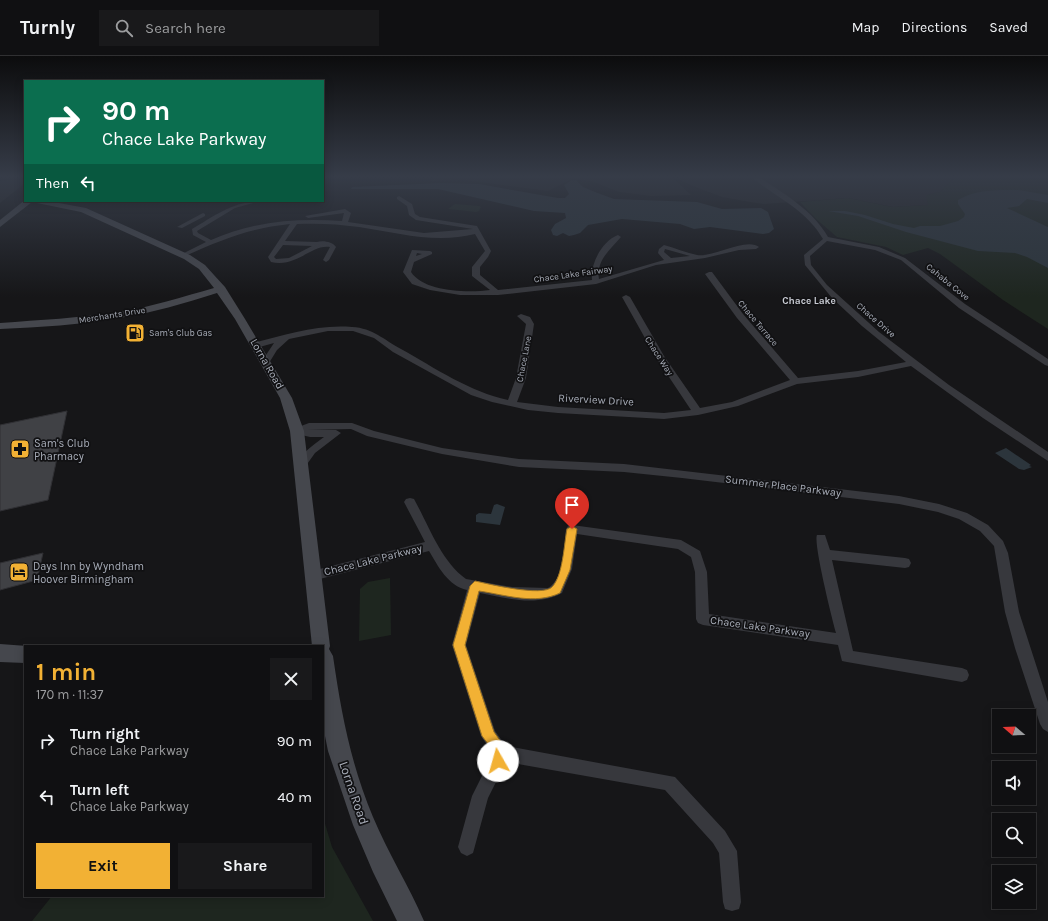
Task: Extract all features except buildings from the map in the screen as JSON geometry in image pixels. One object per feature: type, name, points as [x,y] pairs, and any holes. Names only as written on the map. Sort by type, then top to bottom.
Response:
[{"type":"street","points":[[0,224],[10,216]]},
{"type":"street","name":"Lorna Road","points":[[97,216],[183,255],[202,267],[221,289],[266,361],[286,398],[297,431],[312,576],[322,645]]},
{"type":"street","points":[[180,227],[201,216]]},
{"type":"street","points":[[211,242],[193,232],[213,216]]},
{"type":"street","points":[[344,223],[347,216]]},
{"type":"street","points":[[414,216],[418,219],[475,227],[488,251],[486,256],[474,271],[476,276],[498,293]]},
{"type":"street","points":[[807,216],[820,228],[826,239]]},
{"type":"street","points":[[193,221],[204,222]]},
{"type":"street","points":[[183,255],[211,242],[251,228],[295,222],[344,223],[425,235],[458,236],[478,231]]},
{"type":"street","points":[[295,222],[272,258],[273,261],[283,261],[306,254],[321,243]]},
{"type":"street","points":[[596,282],[593,271],[596,264],[603,253],[618,237]]},
{"type":"street","name":"Chace Drive","points":[[826,239],[807,255],[806,259],[810,268],[850,310],[912,363],[964,401],[1048,457]]},
{"type":"street","name":"Cahaba Cove","points":[[826,239],[877,248],[903,259],[962,306],[1048,363]]},
{"type":"street","points":[[281,243],[321,243],[331,245],[333,247],[326,260]]},
{"type":"street","points":[[670,261],[661,254],[661,250],[664,247],[697,256]]},
{"type":"street","name":"Chace Lake Fairway","points":[[410,261],[407,272],[412,279],[422,285],[474,294],[498,293],[596,282],[614,278],[647,266],[697,256],[716,254],[738,247],[756,247]]},
{"type":"street","name":"Chace Terrace","points":[[709,274],[726,300],[761,343],[796,381]]},
{"type":"street","name":"Merchants Drive","points":[[0,326],[121,315],[167,305],[221,289]]},
{"type":"street","name":"Chace Way","points":[[626,297],[644,332],[660,358],[698,412]]},
{"type":"street","name":"Chace Lane","points":[[511,404],[521,378],[530,324],[527,319],[521,316]]},
{"type":"street","name":"Riverview Drive","points":[[256,345],[328,329],[353,329],[367,332],[382,339],[412,359],[474,393],[511,404],[558,410],[664,416],[698,412],[735,404],[776,387],[796,381],[858,374],[912,363]]},
{"type":"street","name":"Riverview Drive","points":[[266,361],[271,351],[278,343],[292,336]]},
{"type":"street","name":"Summer Place Parkway","points":[[297,431],[309,426],[352,426],[371,434],[442,451],[519,463],[624,468],[682,474],[899,500],[939,508],[963,516],[984,528],[999,544],[1014,619],[1048,724]]},
{"type":"street","name":"Summer Place Parkway","points":[[297,431],[310,434],[338,432],[371,434]]},
{"type":"street","points":[[301,464],[311,451],[338,432]]},
{"type":"street","name":"Chace Lake Parkway","points":[[410,502],[433,545],[455,580],[463,584],[530,595],[548,594],[556,590],[565,570],[572,529],[681,545],[696,554],[702,572],[703,619],[844,640]]},
{"type":"street","points":[[821,538],[847,656],[962,675]]},
{"type":"street","name":"Chace Lake Parkway","points":[[312,576],[433,545]]},
{"type":"street","points":[[824,554],[905,563]]},
{"type":"street","points":[[475,586],[459,645],[489,736],[502,753],[669,784],[719,837],[728,851],[732,902]]},
{"type":"street","points":[[0,653],[24,654]]},
{"type":"street","name":"Lorna Road","points":[[324,669],[327,709],[342,764],[373,847],[411,921]]},
{"type":"street","points":[[467,847],[480,796],[502,753]]},
{"type":"shaded area","points":[[566,216],[770,216],[774,229],[769,233],[763,234],[710,227],[694,229],[680,224],[622,219],[588,225],[580,233],[574,235],[569,236],[563,233],[557,236],[553,235],[551,230],[555,224],[566,218]]},
{"type":"shaded area","points":[[814,216],[1048,216],[1048,329],[1003,300],[940,254],[928,248],[903,255],[886,247],[837,237]]},
{"type":"shaded area","points":[[859,216],[869,216],[893,224],[914,228],[920,226],[940,226],[958,221],[964,217],[1025,216],[1048,227],[1048,268],[1027,257],[1015,253],[978,251],[906,232]]},
{"type":"shaded area","points":[[1006,448],[1032,467],[1024,470],[1019,469],[995,453]]},
{"type":"shaded area","points":[[497,504],[505,507],[500,525],[476,522],[476,515],[479,513],[491,514],[494,505]]},
{"type":"shaded area","points":[[390,578],[391,635],[359,641],[360,589],[368,582]]},
{"type":"shaded area","points":[[324,820],[332,847],[373,921],[32,921],[51,897],[324,897]]},
{"type":"place","name":"Sam's Club Gas","points":[[135,333]]},
{"type":"place","name":"Sam's Club Pharmacy","points":[[20,449]]},
{"type":"place","name":"Days Inn by Wyndham Hoover Birmingham","points":[[19,572]]},
{"type":"district","name":"Chace Lake","points":[[809,301]]},
{"type":"route","points":[[498,761],[502,753],[489,736],[461,656],[459,645],[475,586],[530,595],[548,594],[556,590],[562,580],[565,570],[572,529]]}]
